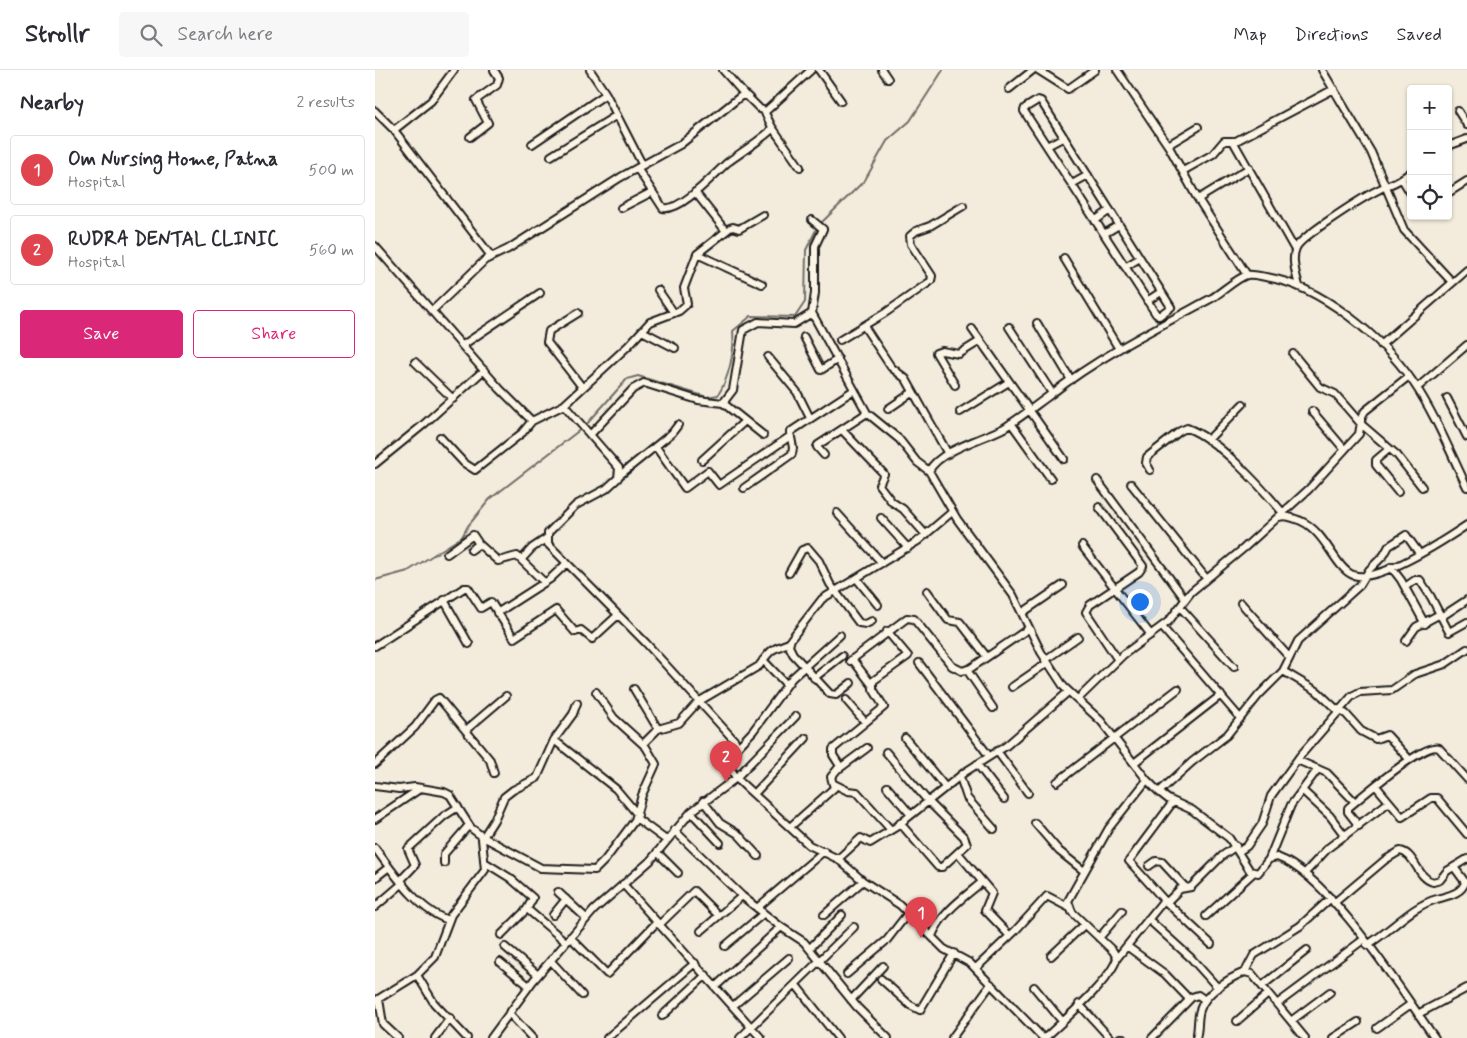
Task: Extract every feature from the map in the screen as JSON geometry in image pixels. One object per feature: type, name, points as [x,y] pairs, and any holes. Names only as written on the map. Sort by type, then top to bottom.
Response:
[{"type":"street","points":[[394,130],[431,101],[455,70]]},
{"type":"street","points":[[470,137],[488,123],[476,100],[497,85],[499,78],[494,70]]},
{"type":"street","points":[[590,70],[617,115],[652,192],[666,209],[695,192],[772,127]]},
{"type":"street","points":[[723,70],[745,95],[764,111],[772,127],[800,167]]},
{"type":"street","points":[[764,111],[811,70]]},
{"type":"street","points":[[819,70],[841,101]]},
{"type":"street","points":[[882,70],[888,79]]},
{"type":"street","points":[[1009,89],[1033,70]]},
{"type":"street","points":[[1038,70],[1068,89],[1095,70]]},
{"type":"street","points":[[1117,70],[1168,145],[1198,199],[1247,275]]},
{"type":"street","points":[[1322,70],[1366,143],[1404,230],[1451,282]]},
{"type":"street","points":[[1183,171],[1213,154],[1224,141],[1233,141],[1334,89]]},
{"type":"street","points":[[532,144],[606,94]]},
{"type":"street","points":[[433,310],[491,256],[509,249],[639,166],[681,144],[745,95]]},
{"type":"street","points":[[1038,100],[1041,100],[1171,307],[1164,313],[1157,315],[1147,301],[1047,146],[1024,110],[1038,100]]},
{"type":"street","points":[[375,111],[394,130],[491,256]]},
{"type":"street","points":[[1458,111],[1467,125]]},
{"type":"street","points":[[551,156],[617,115]]},
{"type":"street","points":[[1168,145],[1198,127]]},
{"type":"street","points":[[1047,146],[1063,137]]},
{"type":"street","points":[[1452,145],[1466,140]]},
{"type":"street","points":[[1233,141],[1295,250]]},
{"type":"street","points":[[1198,199],[1249,168]]},
{"type":"street","points":[[1072,184],[1088,175]]},
{"type":"street","points":[[1299,286],[1294,261],[1295,250],[1299,243],[1315,229],[1372,193],[1395,184],[1407,175]]},
{"type":"street","points":[[1402,179],[1407,187]]},
{"type":"street","points":[[1452,191],[1467,182]]},
{"type":"street","points":[[621,208],[652,192]]},
{"type":"street","points":[[695,192],[725,230]]},
{"type":"street","points":[[840,340],[931,281],[932,276],[911,244],[910,236],[963,206]]},
{"type":"street","points":[[1095,220],[1110,210]]},
{"type":"street","points":[[440,437],[464,463],[475,470],[521,433],[532,421],[564,405],[628,346],[650,322],[674,313],[687,304],[683,288],[697,254],[725,230],[733,227],[739,230],[763,215]]},
{"type":"street","points":[[813,221],[822,228],[815,246],[815,292],[812,313],[867,413],[899,439],[917,462],[929,471],[952,512],[1013,595],[1028,629],[1046,661],[1068,692],[1115,738],[1147,780],[1159,792],[1173,802],[1198,814],[1237,849],[1245,867],[1253,873]]},
{"type":"street","points":[[1104,234],[1119,225]]},
{"type":"street","points":[[375,246],[484,370],[532,421]]},
{"type":"street","points":[[697,254],[762,284]]},
{"type":"street","points":[[1064,258],[1119,349]]},
{"type":"street","points":[[1125,267],[1140,258]]},
{"type":"street","points":[[1381,345],[1467,270]]},
{"type":"street","points":[[929,471],[936,462],[948,454],[1011,423],[1052,393],[1119,349],[1168,320],[1223,292],[1247,275],[1280,280],[1299,286],[1333,306],[1381,345],[1409,376],[1417,388],[1467,486]]},
{"type":"street","points":[[658,290],[674,313]]},
{"type":"street","points":[[1147,301],[1161,292]]},
{"type":"street","points":[[463,345],[540,293]]},
{"type":"street","points":[[578,313],[549,331],[547,342],[582,387]]},
{"type":"street","points":[[723,403],[733,390],[743,330],[757,322],[794,324],[812,313]]},
{"type":"street","points":[[1164,313],[1168,320]]},
{"type":"street","points":[[1037,324],[1071,380]]},
{"type":"street","points":[[864,326],[891,367],[904,377],[948,454]]},
{"type":"street","points":[[1009,327],[1052,393]]},
{"type":"street","points":[[972,329],[1064,459]]},
{"type":"street","points":[[641,331],[675,348]]},
{"type":"street","points":[[804,337],[821,370],[838,359]]},
{"type":"street","points":[[955,386],[936,353],[939,351],[961,354],[980,341]]},
{"type":"street","points":[[1417,388],[1467,345]]},
{"type":"street","points":[[1293,354],[1316,384],[1335,394],[1361,424],[1401,460],[1422,487]]},
{"type":"street","points":[[768,357],[797,392],[810,418]]},
{"type":"street","points":[[415,362],[453,399]]},
{"type":"street","points":[[375,464],[453,399],[484,370]]},
{"type":"street","points":[[1077,699],[1117,660],[1162,627],[1206,578],[1281,515],[1315,483],[1359,434],[1362,416],[1370,406],[1409,376]]},
{"type":"street","points":[[959,412],[1009,382]]},
{"type":"street","points":[[589,434],[633,389],[641,384],[650,384],[698,400],[723,403],[763,435]]},
{"type":"street","points":[[744,488],[792,454],[793,448],[789,437],[790,432],[854,390]]},
{"type":"street","points":[[889,409],[913,392]]},
{"type":"street","points":[[1447,398],[1467,437]]},
{"type":"street","points":[[1208,440],[1243,404]]},
{"type":"street","points":[[564,405],[619,468],[620,475]]},
{"type":"street","points":[[1312,411],[1344,450]]},
{"type":"street","points":[[824,455],[817,446],[867,413]]},
{"type":"street","points":[[702,460],[745,421]]},
{"type":"street","points":[[1011,423],[1051,479]]},
{"type":"street","points":[[678,425],[672,434],[620,475],[606,489],[576,505],[548,533],[548,544],[646,643],[738,747]]},
{"type":"street","points":[[1150,470],[1146,463],[1147,457],[1183,429],[1190,429],[1208,440],[1250,476],[1281,515],[1310,526],[1321,535],[1348,571],[1356,576],[1366,575],[1391,567],[1467,525]]},
{"type":"street","points":[[842,430],[884,474],[879,485],[891,502],[903,509],[926,535]]},
{"type":"street","points":[[656,448],[685,488],[708,471],[719,485],[789,437]]},
{"type":"street","points":[[1389,449],[1377,460],[1376,465],[1398,492]]},
{"type":"street","points":[[1097,480],[1185,600]]},
{"type":"street","points":[[1131,484],[1206,578]]},
{"type":"street","points":[[1099,507],[1143,566],[1139,572],[1090,606],[1086,612],[1117,660]]},
{"type":"street","points":[[643,744],[658,729],[679,723],[698,702],[759,666],[773,649],[789,643],[818,603],[907,548],[926,535],[952,512]]},
{"type":"street","points":[[837,513],[882,563]]},
{"type":"street","points":[[881,518],[907,548]]},
{"type":"street","points":[[447,554],[473,535],[479,544],[498,561],[517,556],[522,558],[544,582]]},
{"type":"street","points":[[1159,792],[1191,762],[1221,740],[1283,671],[1298,641],[1357,588],[1389,546],[1404,536],[1410,538],[1419,553]]},
{"type":"street","points":[[522,558],[532,548],[547,538]]},
{"type":"street","points":[[471,550],[479,544]]},
{"type":"street","points":[[1082,546],[1151,635]]},
{"type":"street","points":[[789,573],[802,550],[808,548],[817,557],[835,592],[859,623],[866,624],[872,621]]},
{"type":"street","points":[[497,613],[544,582],[567,563]]},
{"type":"street","points":[[1391,567],[1405,587],[1425,624]]},
{"type":"street","points":[[857,579],[878,605]]},
{"type":"street","points":[[1405,587],[1415,580],[1420,580],[1449,632],[1466,625]]},
{"type":"street","points":[[1022,613],[1063,585]]},
{"type":"street","points":[[375,646],[444,600],[468,588],[481,608],[491,602],[514,638],[556,610],[575,632],[581,630],[592,639],[618,615]]},
{"type":"street","points":[[927,591],[948,620],[960,622],[987,657]]},
{"type":"street","points":[[444,600],[469,644]]},
{"type":"street","points":[[1406,642],[1416,627],[1425,624],[1467,600]]},
{"type":"street","points":[[1241,603],[1289,657]]},
{"type":"street","points":[[1179,607],[1234,667]]},
{"type":"street","points":[[839,768],[832,751],[884,707],[872,685],[851,660],[902,620],[911,618],[953,666],[962,671],[967,670],[1028,629]]},
{"type":"street","points":[[1162,627],[1240,718]]},
{"type":"street","points":[[872,685],[878,678],[908,656],[887,632]]},
{"type":"street","points":[[840,634],[803,667],[787,685],[753,731],[738,747],[731,764],[736,778],[809,845],[838,858],[863,881],[891,898],[944,949],[976,968],[1044,1038],[1109,972],[1117,958],[1165,901],[1185,887],[1191,887],[1222,856],[1247,846],[1262,824],[1271,796],[1297,760],[1355,694],[1392,690],[1415,674],[1445,664],[1467,649]]},
{"type":"street","points":[[1012,687],[1078,637]]},
{"type":"street","points":[[789,643],[793,654],[803,667],[833,695],[851,683]]},
{"type":"street","points":[[814,678],[842,656]]},
{"type":"street","points":[[763,660],[787,685]]},
{"type":"street","points":[[919,663],[989,756]]},
{"type":"street","points":[[967,670],[993,708]]},
{"type":"street","points":[[1283,671],[1317,691],[1339,711],[1346,714],[1361,731],[1379,738],[1387,735],[1409,759]]},
{"type":"street","points":[[634,689],[658,729]]},
{"type":"street","points":[[1057,782],[1178,689]]},
{"type":"street","points":[[375,786],[421,788],[444,792],[450,795],[469,825],[483,837],[541,868],[590,871],[597,868],[605,860],[637,816],[642,795],[656,764],[654,758],[643,744],[614,718],[596,692]]},
{"type":"street","points":[[838,858],[861,838],[871,843],[900,824],[927,800],[997,751],[1068,692]]},
{"type":"street","points":[[1134,762],[1221,695]]},
{"type":"street","points":[[466,730],[506,696]]},
{"type":"street","points":[[375,764],[415,727],[437,698],[445,704],[490,760],[494,773]]},
{"type":"street","points":[[846,700],[865,722]]},
{"type":"street","points":[[398,1038],[383,1024],[377,1000],[417,975],[435,957],[441,948],[454,910],[482,876],[486,863],[483,837],[494,820],[504,797],[513,790],[537,778],[554,740],[573,714],[577,703]]},
{"type":"street","points":[[491,1038],[529,986],[586,918],[657,852],[691,812],[703,801],[736,778],[797,716]]},
{"type":"street","points":[[755,794],[806,738]]},
{"type":"street","points":[[905,738],[946,788]]},
{"type":"street","points":[[554,740],[616,789],[637,816],[667,840]]},
{"type":"street","points":[[1359,826],[1348,810],[1355,802],[1409,759],[1436,746],[1467,779]]},
{"type":"street","points":[[867,748],[839,768],[831,777],[835,784],[848,791],[857,792],[891,830]]},
{"type":"street","points":[[997,751],[1028,794]]},
{"type":"street","points":[[886,752],[927,800],[967,840],[967,844],[938,867],[900,824]]},
{"type":"street","points":[[1297,760],[1318,768],[1330,776],[1355,802]]},
{"type":"street","points":[[977,764],[1004,799]]},
{"type":"street","points":[[1206,916],[1253,873],[1261,871],[1269,859],[1291,806],[1318,768]]},
{"type":"street","points":[[960,777],[967,798],[994,829]]},
{"type":"street","points":[[1068,907],[1069,897],[1109,828],[1147,780]]},
{"type":"street","points":[[790,827],[832,790],[835,784]]},
{"type":"street","points":[[1376,786],[1404,817],[1431,798],[1437,798],[1467,834]]},
{"type":"street","points":[[887,787],[911,815]]},
{"type":"street","points":[[375,820],[421,788]]},
{"type":"street","points":[[1301,790],[1330,816],[1345,836]]},
{"type":"street","points":[[703,801],[720,824],[738,834],[758,856]]},
{"type":"street","points":[[1173,802],[1129,862],[1165,901],[1211,944]]},
{"type":"street","points":[[1305,873],[1324,851],[1389,802]]},
{"type":"street","points":[[375,908],[402,882],[415,865],[408,849],[458,807]]},
{"type":"street","points":[[691,812],[720,842]]},
{"type":"street","points":[[1035,823],[1059,851],[1084,871]]},
{"type":"street","points":[[444,863],[445,854],[469,825]]},
{"type":"street","points":[[674,830],[742,896],[781,928],[810,948],[851,1000],[888,1038]]},
{"type":"street","points":[[375,848],[377,856],[431,912],[449,920]]},
{"type":"street","points":[[757,908],[824,851]]},
{"type":"street","points":[[1196,1038],[1200,1009],[1205,1000],[1218,988],[1245,972],[1254,955],[1300,926],[1385,860],[1400,851],[1406,853],[1430,882],[1440,880],[1454,867],[1467,860]]},
{"type":"street","points":[[657,852],[678,873]]},
{"type":"street","points":[[957,853],[993,895],[985,906],[985,910],[1010,936]]},
{"type":"street","points":[[1269,859],[1274,856],[1281,858],[1305,873],[1332,901],[1435,1038]]},
{"type":"street","points":[[1149,866],[1156,861],[1162,862],[1185,887]]},
{"type":"street","points":[[486,863],[533,898],[527,909],[501,935]]},
{"type":"street","points":[[375,878],[389,867]]},
{"type":"street","points":[[1277,1004],[1365,943],[1420,908],[1437,899],[1449,897],[1463,887],[1465,882],[1454,867]]},
{"type":"street","points":[[824,915],[863,881]]},
{"type":"street","points":[[932,936],[945,914],[982,882]]},
{"type":"street","points":[[623,884],[761,1038]]},
{"type":"street","points":[[527,909],[568,939],[607,974],[658,923],[695,891],[719,916]]},
{"type":"street","points":[[558,892],[586,918]]},
{"type":"street","points":[[701,931],[742,896]]},
{"type":"street","points":[[976,968],[1010,936],[1047,896],[1068,907],[1113,951],[1117,958]]},
{"type":"street","points":[[553,915],[566,899]]},
{"type":"street","points":[[1099,938],[1122,911]]},
{"type":"street","points":[[847,974],[887,940],[908,913]]},
{"type":"street","points":[[725,946],[763,914]]},
{"type":"street","points":[[810,948],[842,915]]},
{"type":"street","points":[[1148,919],[1191,958],[1218,988]]},
{"type":"street","points":[[1051,956],[1085,924]]},
{"type":"street","points":[[740,1038],[821,962],[854,927]]},
{"type":"street","points":[[716,986],[781,928]]},
{"type":"street","points":[[505,947],[538,975]]},
{"type":"street","points":[[1128,947],[1165,974],[1189,999]]},
{"type":"street","points":[[1262,986],[1307,950]]},
{"type":"street","points":[[881,979],[910,1005],[919,1010],[954,954]]},
{"type":"street","points":[[733,1006],[789,958]]},
{"type":"street","points":[[551,961],[582,995]]},
{"type":"street","points":[[500,962],[529,986]]},
{"type":"street","points":[[607,1038],[695,963]]},
{"type":"street","points":[[851,1000],[883,966]]},
{"type":"street","points":[[1245,972],[1252,974],[1304,1038]]},
{"type":"street","points":[[417,975],[435,1003],[467,1038]]},
{"type":"street","points":[[661,1016],[706,976]]},
{"type":"street","points":[[952,1038],[991,984]]},
{"type":"street","points":[[796,985],[838,1038]]},
{"type":"street","points":[[1034,987],[1062,1021]]},
{"type":"street","points":[[1418,1014],[1467,988]]},
{"type":"street","points":[[1291,1021],[1330,992]]},
{"type":"street","points":[[1237,1021],[1268,994]]},
{"type":"street","points":[[1152,1038],[1189,999],[1195,995],[1205,1000]]},
{"type":"street","points":[[1079,1004],[1110,1038]]},
{"type":"street","points":[[1377,1028],[1411,1004]]},
{"type":"street","points":[[509,1012],[532,1038]]},
{"type":"street","points":[[435,1038],[450,1018]]},
{"type":"street","points":[[1333,1038],[1357,1022]]},
{"type":"waterway","points":[[585,426],[627,379],[638,376],[707,397],[718,395],[730,364],[733,331],[751,316],[795,317],[805,302],[806,250],[818,226],[865,180],[887,141],[910,121],[943,70]]},
{"type":"waterway","points":[[375,580],[408,571],[462,537],[468,526],[490,499],[581,429]]},
{"type":"place","name":"RUDRA DENTAL CLINIC","points":[[726,782]]},
{"type":"place","name":"Om Nursing Home, Patna","points":[[921,938]]}]
